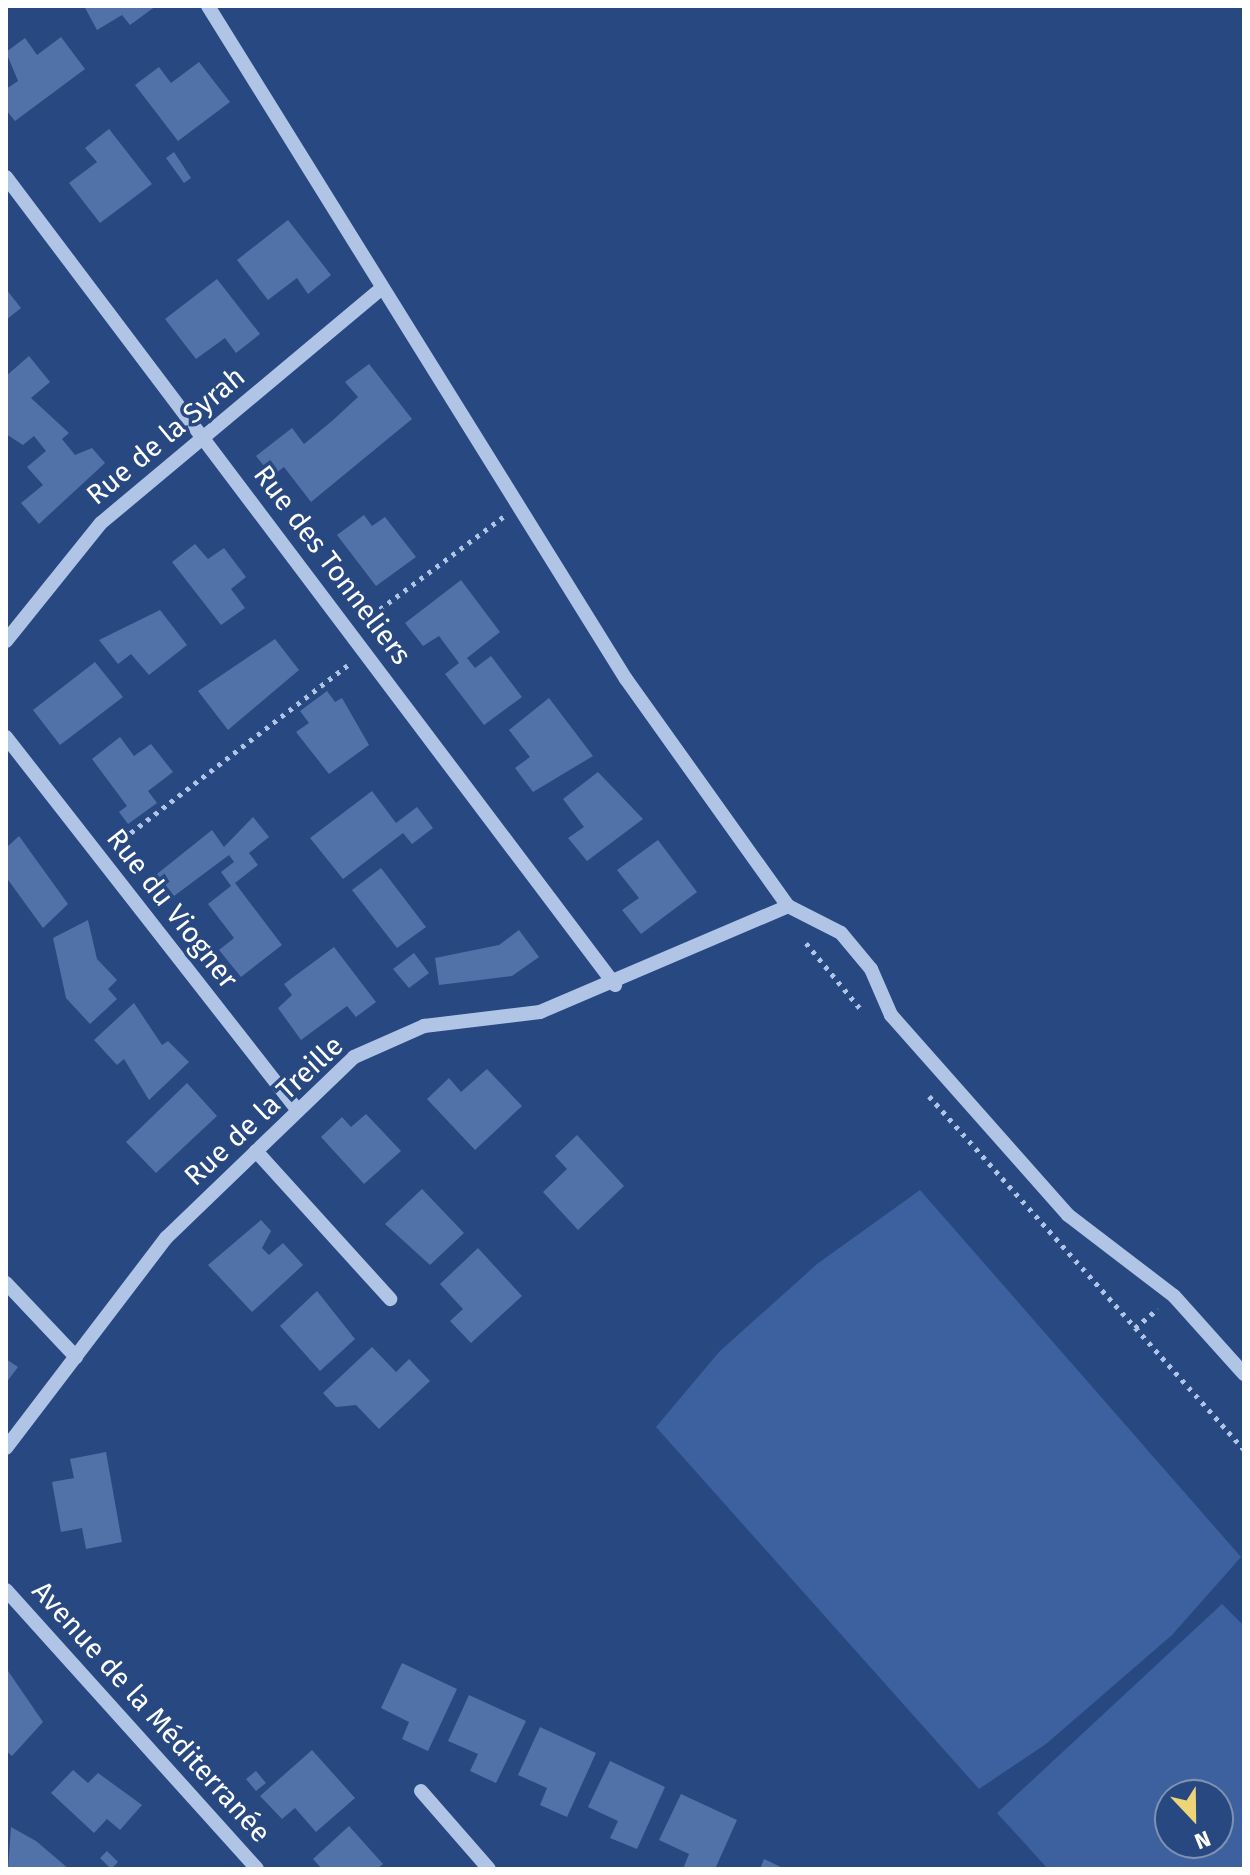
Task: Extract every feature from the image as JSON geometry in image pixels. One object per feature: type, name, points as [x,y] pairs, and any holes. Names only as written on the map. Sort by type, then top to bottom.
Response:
[{"type":"street","points":[[208,6],[380,290],[626,679],[788,906],[841,933],[871,969],[891,1015],[1057,1204],[1174,1296],[1244,1374]]},
{"type":"street","name":"Rue des Tonneliers","points":[[6,177],[615,985]]},
{"type":"street","name":"Rue de la Syrah","points":[[6,641],[101,523],[380,290]]},
{"type":"street","name":"Rue du Viogner","points":[[6,737],[298,1111]]},
{"type":"street","name":"Rue de la Treille","points":[[6,1448],[166,1238],[354,1057],[424,1026],[540,1012],[615,985],[788,906]]},
{"type":"street","points":[[256,1151],[390,1299]]},
{"type":"street","points":[[6,1283],[76,1357]]},
{"type":"street","name":"Avenue de la Méditerranée","points":[[6,1590],[257,1869]]},
{"type":"street","points":[[421,1791],[489,1869]]},
{"type":"path","points":[[350,631],[517,507]]},
{"type":"path","points":[[98,858],[365,652]]},
{"type":"shaded area","points":[[920,1190],[1241,1557],[1172,1635],[1046,1744],[979,1789],[656,1427],[719,1352],[817,1264]]},
{"type":"shaded area","points":[[1222,1604],[1244,1626],[1244,1869],[1048,1869],[997,1813]]},
{"type":"building","points":[[84,6],[156,6],[130,25],[122,15],[97,30]]},
{"type":"building","points":[[61,37],[85,69],[15,121],[6,110],[6,89],[18,81],[6,52],[25,38],[37,55]]},
{"type":"building","points":[[199,62],[230,102],[178,141],[135,85],[159,67],[171,83]]},
{"type":"building","points":[[109,129],[152,184],[100,223],[69,183],[97,162],[85,148]]},
{"type":"building","points":[[174,152],[191,178],[184,183],[166,158]]},
{"type":"building","points":[[288,220],[331,275],[308,294],[297,278],[268,300],[237,260]]},
{"type":"building","points":[[217,279],[260,334],[236,353],[225,338],[196,359],[165,319]]},
{"type":"building","points":[[6,289],[21,308],[6,320]]},
{"type":"building","points":[[29,356],[50,382],[31,398],[69,433],[62,439],[75,455],[92,448],[105,463],[39,524],[21,503],[43,485],[27,467],[46,451],[34,436],[23,445],[6,434],[6,376]]},
{"type":"building","points":[[369,364],[412,419],[311,502],[284,467],[272,476],[256,456],[292,428],[304,444],[358,397],[345,382]]},
{"type":"building","points":[[364,515],[372,526],[385,517],[416,557],[376,586],[337,535]]},
{"type":"building","points":[[195,544],[208,559],[224,548],[246,577],[231,589],[245,608],[221,625],[172,562]]},
{"type":"building","points":[[461,580],[500,632],[467,658],[475,668],[491,656],[522,697],[484,725],[445,674],[459,663],[439,636],[423,646],[405,623]]},
{"type":"building","points":[[160,610],[187,645],[149,675],[131,654],[118,664],[99,640]]},
{"type":"building","points":[[275,639],[299,670],[228,730],[198,691]]},
{"type":"building","points":[[95,662],[123,697],[60,745],[33,710]]},
{"type":"building","points":[[327,691],[335,702],[342,698],[369,745],[329,774],[296,732],[309,723],[300,711]]},
{"type":"building","points":[[549,698],[593,756],[533,792],[515,768],[530,757],[509,730]]},
{"type":"building","points":[[120,737],[134,756],[151,744],[173,772],[148,791],[157,803],[128,824],[119,812],[127,806],[92,759]]},
{"type":"building","points":[[598,772],[643,819],[587,861],[568,838],[584,827],[563,799]]},
{"type":"building","points":[[372,791],[396,823],[417,807],[433,828],[412,844],[403,833],[343,879],[310,838]]},
{"type":"building","points":[[253,817],[269,837],[249,853],[258,865],[235,883],[282,945],[241,977],[219,950],[234,938],[208,904],[231,886],[221,872],[234,862],[229,855],[174,896],[157,874],[212,830],[224,847]]},
{"type":"building","points":[[19,836],[68,904],[43,928],[6,877],[6,848]]},
{"type":"building","points":[[658,840],[697,892],[641,934],[622,910],[639,898],[617,870]]},
{"type":"building","points":[[381,868],[426,927],[397,948],[352,890]]},
{"type":"building","points":[[88,920],[97,959],[117,980],[108,989],[117,999],[90,1024],[66,998],[53,938]]},
{"type":"building","points":[[519,930],[539,957],[512,976],[439,985],[435,958],[499,945]]},
{"type":"building","points":[[334,947],[376,1002],[356,1017],[347,1006],[301,1040],[278,1008],[292,995],[284,984]]},
{"type":"building","points":[[414,953],[429,973],[409,988],[393,969]]},
{"type":"building","points":[[134,1003],[162,1045],[168,1041],[189,1062],[149,1100],[124,1059],[117,1065],[94,1040]]},
{"type":"building","points":[[487,1069],[522,1106],[475,1150],[427,1099],[449,1078],[461,1092]]},
{"type":"building","points":[[187,1083],[217,1116],[156,1173],[126,1142]]},
{"type":"building","points":[[366,1114],[401,1151],[364,1184],[321,1137],[342,1117],[351,1127]]},
{"type":"building","points":[[577,1135],[624,1186],[578,1230],[543,1192],[567,1169],[555,1156]]},
{"type":"building","points":[[422,1189],[464,1233],[430,1265],[385,1224]]},
{"type":"building","points":[[261,1220],[271,1231],[262,1248],[269,1255],[283,1243],[303,1265],[252,1312],[208,1265]]},
{"type":"building","points":[[478,1248],[522,1296],[471,1343],[450,1321],[463,1309],[440,1284]]},
{"type":"building","points":[[317,1291],[355,1339],[320,1371],[280,1326]]},
{"type":"building","points":[[372,1347],[396,1372],[409,1359],[430,1381],[379,1429],[356,1405],[336,1407],[323,1393]]},
{"type":"building","points":[[6,1359],[18,1367],[6,1383]]},
{"type":"building","points":[[106,1452],[122,1542],[86,1549],[82,1528],[61,1532],[52,1482],[74,1478],[70,1459]]},
{"type":"building","points":[[402,1663],[457,1689],[428,1751],[402,1739],[409,1722],[381,1708]]},
{"type":"building","points":[[6,1668],[43,1722],[12,1756],[6,1751]]},
{"type":"building","points":[[469,1695],[526,1721],[496,1783],[470,1771],[478,1754],[448,1741]]},
{"type":"building","points":[[540,1727],[596,1753],[567,1817],[540,1805],[547,1788],[518,1775]]},
{"type":"building","points":[[312,1750],[355,1798],[316,1832],[295,1808],[282,1819],[260,1796]]},
{"type":"building","points":[[610,1761],[665,1787],[637,1849],[610,1838],[618,1821],[588,1807]]},
{"type":"building","points":[[73,1770],[88,1783],[98,1773],[142,1805],[120,1830],[107,1819],[94,1833],[51,1793]]},
{"type":"building","points":[[256,1771],[266,1783],[256,1791],[246,1779]]},
{"type":"building","points":[[681,1794],[737,1820],[715,1869],[683,1869],[689,1854],[659,1840]]},
{"type":"building","points":[[349,1826],[383,1864],[377,1869],[322,1869],[313,1859]]},
{"type":"building","points":[[11,1827],[36,1841],[69,1869],[8,1869]]},
{"type":"building","points":[[107,1851],[118,1862],[111,1869],[100,1858]]},
{"type":"building","points":[[764,1859],[785,1869],[760,1869]]}]
